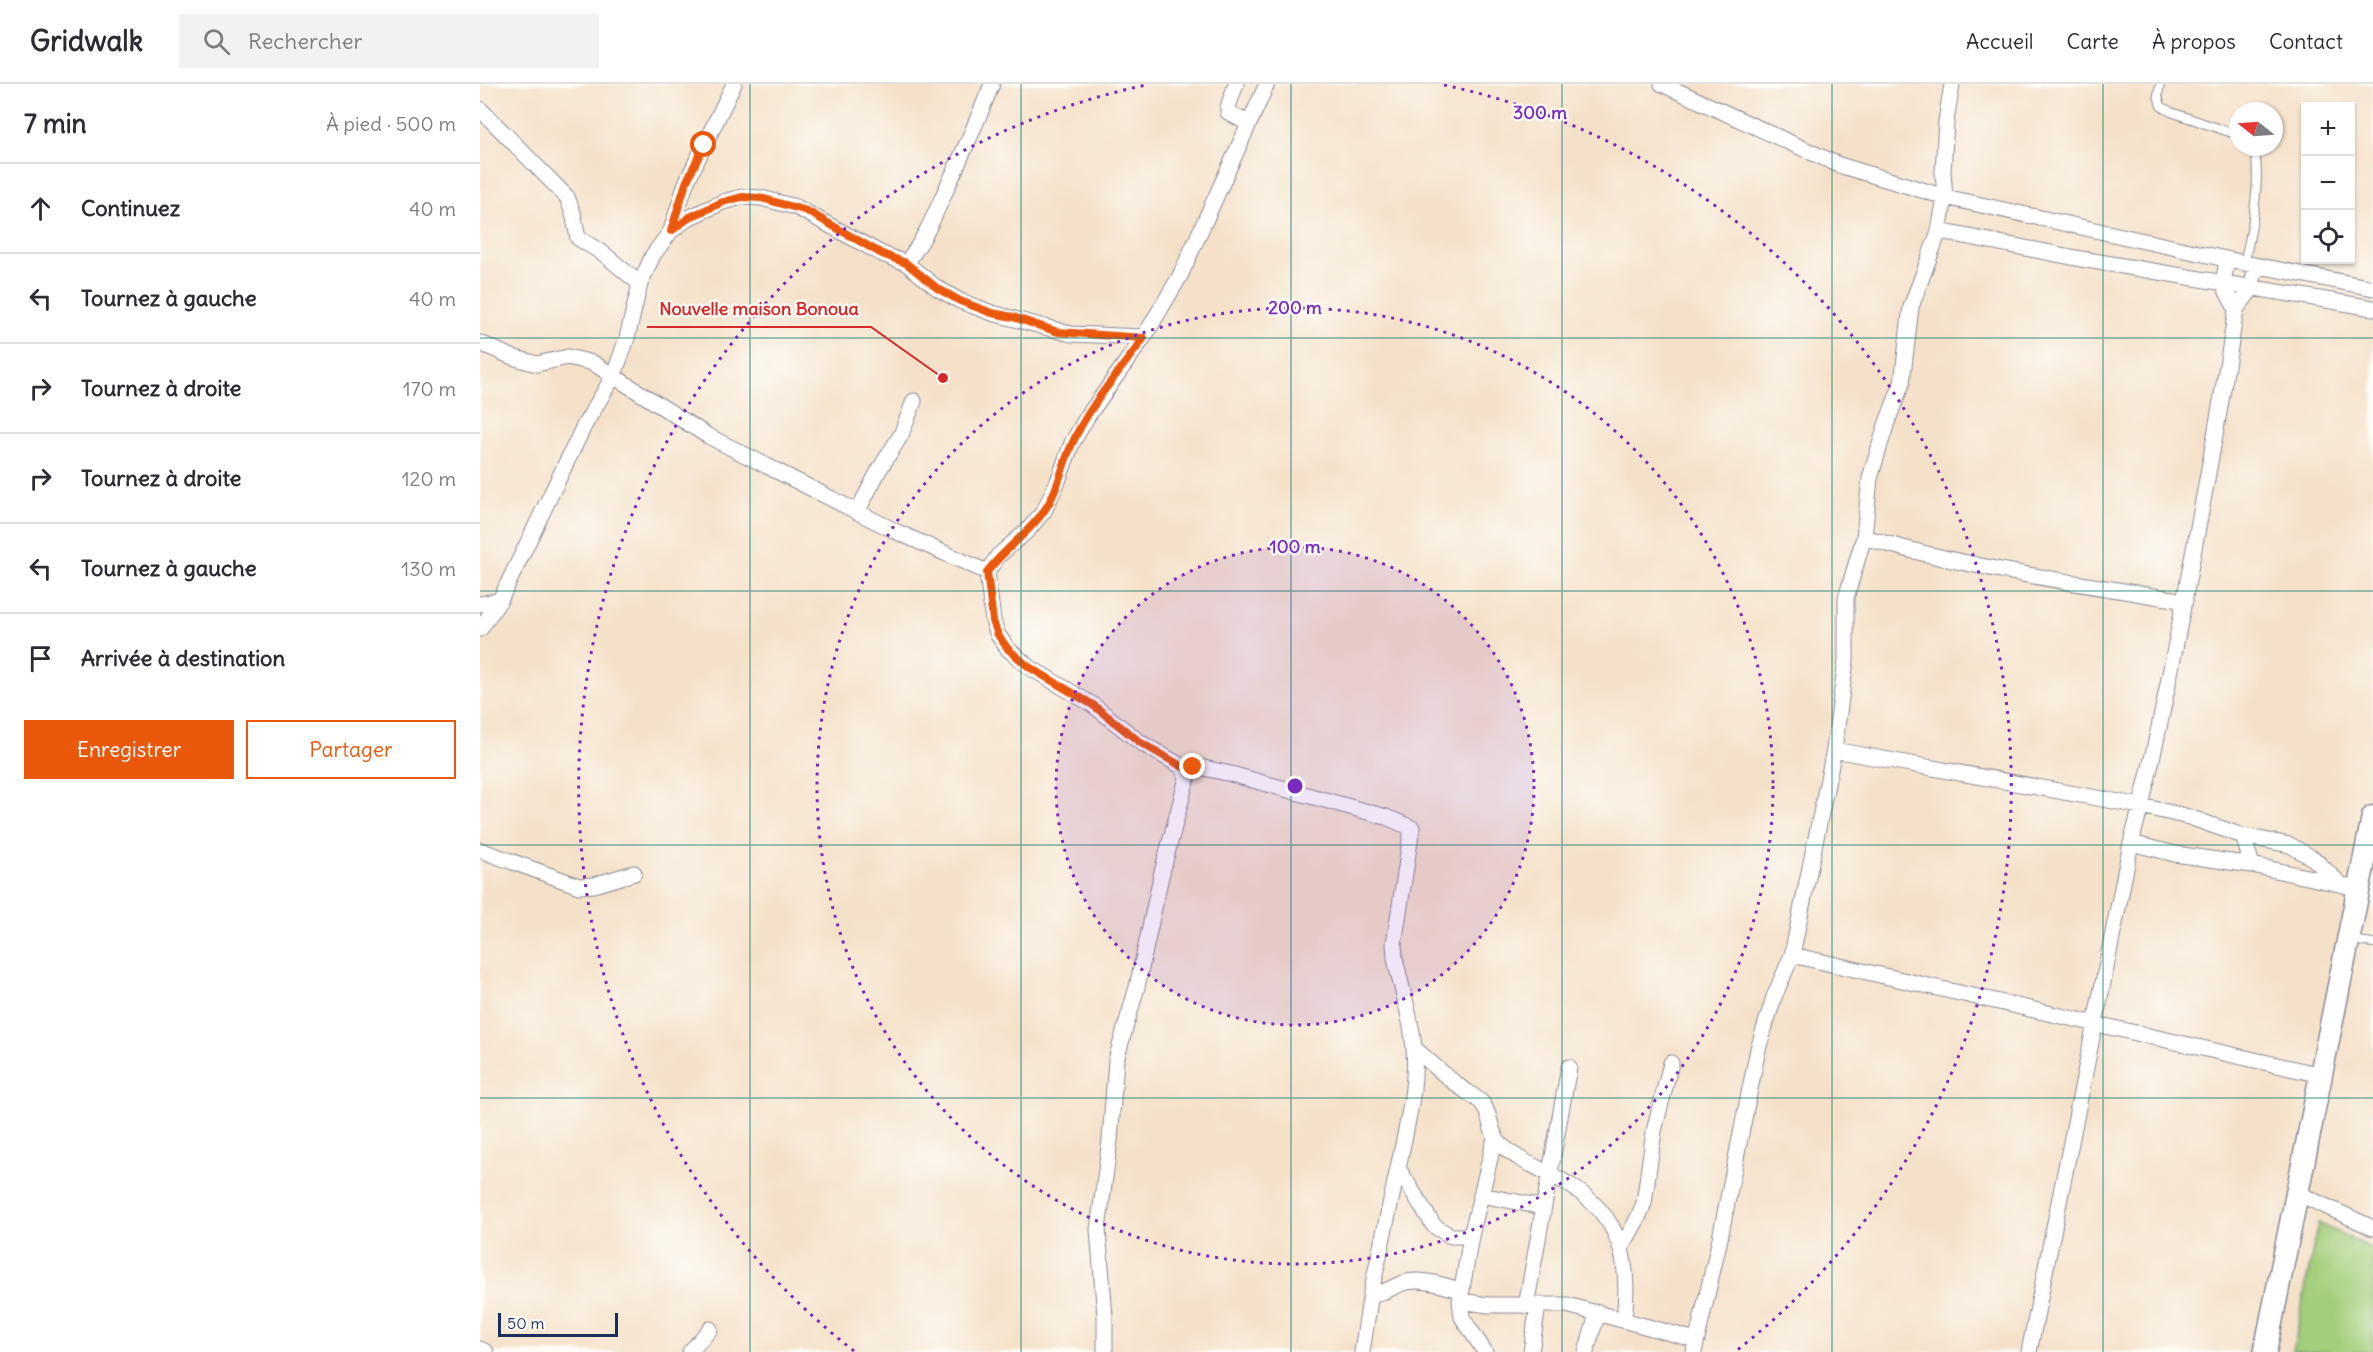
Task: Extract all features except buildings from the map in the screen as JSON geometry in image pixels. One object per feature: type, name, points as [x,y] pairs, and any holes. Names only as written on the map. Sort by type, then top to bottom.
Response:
[{"type":"street","points":[[671,231],[686,183],[734,84]]},
{"type":"street","points":[[906,263],[926,234],[970,139],[992,84]]},
{"type":"street","points":[[1236,84],[1228,112],[1249,124]]},
{"type":"street","points":[[1267,84],[1180,276],[1144,338],[1086,417],[1072,443],[1044,511],[1028,530],[998,556],[987,572],[993,621],[998,635],[1008,649],[1029,667],[1093,705],[1141,743],[1183,767],[1204,768],[1231,774],[1386,817],[1412,828],[1394,944],[1414,1048],[1413,1084],[1408,1121],[1371,1293],[1362,1352]]},
{"type":"street","points":[[1662,84],[1839,165],[1945,197],[2227,260],[2373,288]]},
{"type":"street","points":[[1371,1293],[1380,1293],[1412,1281],[1432,1283],[1460,1296],[1488,1305],[1567,1305],[1624,1319],[1695,1346],[1719,1243],[1758,1049],[1774,997],[1792,955],[1834,750],[1846,660],[1846,598],[1864,537],[1870,478],[1906,366],[1911,307],[1939,231],[1945,197],[1943,148],[1952,84]]},
{"type":"street","points":[[480,109],[567,197],[578,238],[604,254],[640,284]]},
{"type":"street","points":[[480,629],[500,600],[584,426],[614,375],[627,338],[640,284],[652,255],[671,231],[690,217],[723,202],[742,197],[761,198],[807,211],[882,254],[906,263],[937,288],[960,301],[992,313],[1013,317],[1058,332],[1144,338]]},
{"type":"street","points":[[1939,231],[2251,290],[2373,308]]},
{"type":"street","points":[[2227,260],[2223,284],[2236,309]]},
{"type":"street","points":[[2029,1352],[2130,843],[2141,806],[2184,601],[2210,467],[2236,309],[2251,290],[2250,264]]},
{"type":"street","points":[[480,343],[512,357],[537,364],[568,357],[593,363],[708,436],[857,512],[987,572]]},
{"type":"street","points":[[857,512],[873,480],[901,435],[914,401]]},
{"type":"street","points":[[1864,537],[1948,560],[2051,581],[2184,601]]},
{"type":"street","points":[[480,604],[500,600]]},
{"type":"street","points":[[1834,750],[2141,806],[2189,817],[2243,836],[2272,840],[2302,850],[2349,887]]},
{"type":"street","points":[[1105,1352],[1105,1316],[1098,1229],[1110,1140],[1116,1060],[1137,987],[1161,876],[1186,788],[1187,778],[1183,767]]},
{"type":"street","points":[[2265,1352],[2349,939],[2349,887],[2373,817]]},
{"type":"street","points":[[2243,836],[2252,865]]},
{"type":"street","points":[[2130,843],[2175,854],[2252,865],[2349,887]]},
{"type":"street","points":[[480,850],[579,886],[594,885],[634,873]]},
{"type":"street","points":[[1792,955],[2321,1076]]},
{"type":"street","points":[[1414,1048],[1483,1104],[1495,1138],[1529,1165],[1568,1184],[1602,1210],[1616,1231],[1622,1247],[1626,1300],[1624,1319]]},
{"type":"street","points":[[1622,1247],[1644,1203],[1654,1131],[1671,1063]]},
{"type":"street","points":[[1531,1352],[1532,1305],[1543,1207],[1569,1067]]},
{"type":"street","points":[[1485,1352],[1462,1317],[1460,1296],[1471,1236],[1495,1138]]},
{"type":"street","points":[[1398,1168],[1434,1226],[1451,1236],[1471,1236]]},
{"type":"street","points":[[2297,1192],[2373,1228]]},
{"type":"street","points":[[1481,1195],[1543,1207]]},
{"type":"street","points":[[1586,1352],[1598,1312]]},
{"type":"street","points":[[690,1352],[710,1329]]},
{"type":"street","points":[[480,1349],[486,1352]]},
{"type":"lane","points":[[2160,84],[2158,95],[2161,106],[2171,112],[2229,132]]},
{"type":"lane","points":[[2250,264],[2257,156]]},
{"type":"lane","points":[[2349,939],[2373,943]]},
{"type":"green space","points":[[2318,1223],[2373,1249],[2373,1352],[2293,1352]]},
{"type":"place","name":"Nouvelle maison Bonoua","points":[[943,378]]},
{"type":"route","points":[[704,145],[686,183],[671,231],[690,217],[723,202],[742,197],[761,198],[807,211],[882,254],[906,263],[937,288],[960,301],[992,313],[1013,317],[1058,332],[1144,338],[1086,417],[1072,443],[1044,511],[1028,530],[998,556],[987,572],[993,621],[998,635],[1008,649],[1029,667],[1113,719],[1141,743],[1183,767],[1193,767]]}]
